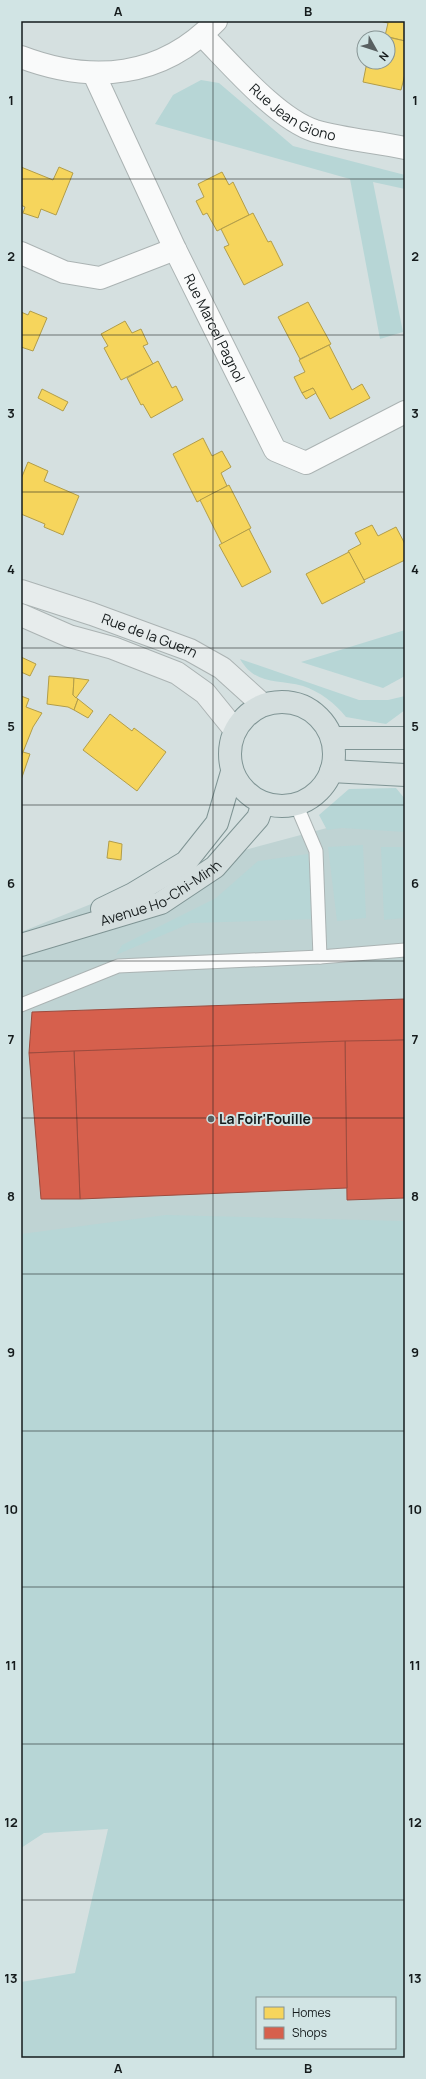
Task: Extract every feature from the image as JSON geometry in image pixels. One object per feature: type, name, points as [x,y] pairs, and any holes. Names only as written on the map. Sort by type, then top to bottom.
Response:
[{"type":"main road","name":"Rue de la Guern","points":[[21,591],[92,614],[190,650],[222,668],[263,705]]},
{"type":"main road","name":"Rue de la Guern","points":[[21,615],[69,636],[113,648],[177,673],[205,693],[235,730]]},
{"type":"main road","points":[[280,702],[302,706],[312,711],[324,723],[332,738],[334,755],[331,771],[323,786],[311,797],[296,804],[279,806],[263,803],[248,794],[237,781],[232,772],[229,754],[235,730],[252,711],[263,705],[280,702]]},
{"type":"main road","points":[[332,738],[405,738]]},
{"type":"main road","points":[[331,771],[405,775]]},
{"type":"main road","name":"Avenue Ho-Chi-Minh","points":[[24,944],[133,894],[186,862],[217,823],[232,772]]},
{"type":"main road","name":"Avenue Ho-Chi-Minh","points":[[24,944],[161,903],[215,867],[258,818],[263,803]]},
{"type":"street","points":[[21,57],[59,68],[94,74],[128,72],[162,61],[209,28]]},
{"type":"street","name":"Rue Jean Giono","points":[[209,28],[275,107],[294,121],[315,131],[405,148]]},
{"type":"street","name":"Rue Marcel Pagnol","points":[[94,74],[175,248],[275,450],[306,462],[405,412]]},
{"type":"street","points":[[21,253],[64,272],[100,278],[175,248]]},
{"type":"lane","points":[[296,804],[316,851],[320,957]]},
{"type":"lane","points":[[21,1005],[118,966],[320,957],[405,950]]},
{"type":"shaded area","points":[[201,80],[219,83],[293,146],[405,175],[405,189],[373,182],[403,332],[380,339],[350,179],[155,124],[173,95]]},
{"type":"shaded area","points":[[405,630],[405,676],[383,688],[301,662]]},
{"type":"shaded area","points":[[240,659],[359,700],[388,700],[405,696],[405,710],[386,724],[346,717],[332,703],[315,691],[303,686],[260,678],[246,668]]},
{"type":"shaded area","points":[[396,788],[405,799],[405,832],[342,828],[327,830],[319,815],[349,789]]},
{"type":"shaded area","points":[[338,825],[405,830],[405,1253],[21,1265],[21,932],[189,865]]},
{"type":"shaded area","points":[[363,845],[366,918],[337,921],[328,847]]},
{"type":"shaded area","points":[[381,847],[405,847],[405,918],[384,920]]},
{"type":"shaded area","points":[[308,854],[314,919],[191,923],[116,955],[122,945],[216,898],[258,861]]},
{"type":"shaded area","points":[[166,1215],[405,1221],[405,2058],[21,2058],[21,1982],[75,1973],[108,1829],[44,1833],[21,1848],[21,1234]]},
{"type":"building: Homes","points":[[380,21],[405,21],[405,41],[396,39],[396,30],[386,30],[388,23]]},
{"type":"building: Homes","points":[[396,39],[405,41],[405,74],[401,90],[363,82],[365,70],[396,70]]},
{"type":"building: Homes","points":[[21,167],[53,180],[59,167],[73,173],[56,215],[41,209],[38,218],[23,213],[25,207],[21,205]]},
{"type":"building: Homes","points":[[222,172],[229,185],[233,182],[249,215],[217,231],[207,213],[203,215],[196,201],[204,197],[198,184]]},
{"type":"building: Homes","points":[[253,213],[268,242],[271,241],[283,265],[244,285],[224,247],[229,245],[221,229]]},
{"type":"building: Homes","points":[[308,302],[331,344],[300,359],[278,317]]},
{"type":"building: Homes","points":[[30,311],[47,318],[33,351],[21,347],[21,312],[28,315]]},
{"type":"building: Homes","points":[[125,321],[132,333],[141,329],[148,344],[143,346],[153,364],[121,380],[104,348],[108,346],[101,334]]},
{"type":"building: Homes","points":[[329,345],[352,390],[362,384],[370,398],[330,419],[313,388],[302,393],[294,377],[305,372],[299,360]]},
{"type":"building: Homes","points":[[158,361],[172,388],[176,386],[183,400],[151,418],[143,404],[141,405],[127,378]]},
{"type":"building: Homes","points":[[313,388],[316,393],[306,399],[302,393]]},
{"type":"building: Homes","points":[[42,389],[68,402],[63,411],[38,398]]},
{"type":"building: Homes","points":[[203,438],[212,456],[222,451],[231,467],[221,473],[227,486],[197,502],[173,454]]},
{"type":"building: Homes","points":[[28,462],[48,471],[44,481],[79,496],[63,535],[44,527],[45,524],[21,514],[21,479]]},
{"type":"building: Homes","points":[[229,485],[251,528],[222,544],[200,500]]},
{"type":"building: Homes","points":[[372,525],[378,536],[396,527],[405,544],[405,560],[364,580],[348,551],[361,544],[355,533]]},
{"type":"building: Homes","points":[[249,529],[271,572],[242,587],[219,545]]},
{"type":"building: Homes","points":[[349,552],[365,582],[322,604],[306,574]]},
{"type":"building: Homes","points":[[21,657],[36,664],[30,676],[21,672]]},
{"type":"building: Homes","points":[[49,676],[74,678],[73,695],[78,699],[74,710],[68,707],[47,704]]},
{"type":"building: Homes","points":[[74,678],[89,680],[76,698],[73,695]]},
{"type":"building: Homes","points":[[21,696],[29,699],[26,707],[42,713],[33,727],[23,752],[21,751]]},
{"type":"building: Homes","points":[[78,699],[93,711],[88,718],[74,710]]},
{"type":"building: Homes","points":[[110,714],[132,731],[134,728],[166,752],[137,791],[83,750]]},
{"type":"building: Homes","points":[[23,752],[30,754],[21,780],[21,757]]},
{"type":"building: Homes","points":[[109,841],[122,844],[121,860],[107,858]]},
{"type":"building: Shops","points":[[405,999],[405,1040],[29,1053],[32,1012]]},
{"type":"building: Shops","points":[[405,1040],[405,1198],[347,1200],[345,1041]]},
{"type":"building: Shops","name":"La Foir'Fouille","points":[[345,1041],[347,1188],[80,1199],[74,1051]]},
{"type":"building: Shops","points":[[74,1051],[80,1199],[41,1199],[29,1053]]},
{"type":"place","name":"La Foir'Fouille","points":[[211,1119]]}]
